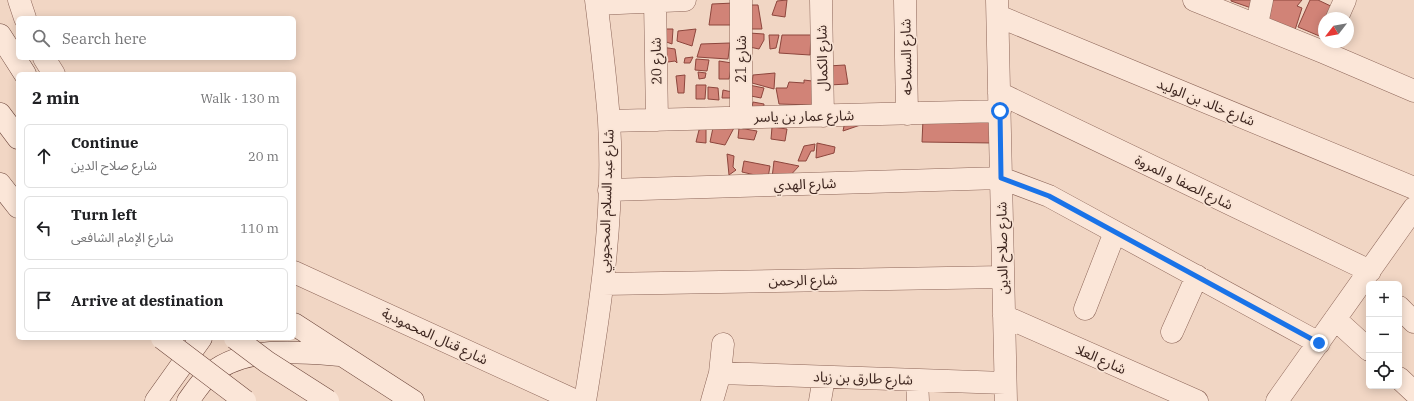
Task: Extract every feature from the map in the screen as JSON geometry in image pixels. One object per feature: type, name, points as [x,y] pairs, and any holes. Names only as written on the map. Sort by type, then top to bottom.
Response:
[{"type":"street","points":[[18,0],[24,16]]},
{"type":"street","points":[[597,2],[685,0]]},
{"type":"street","name":"شارع 21","points":[[740,0],[741,118]]},
{"type":"street","name":"شارع الكمال","points":[[821,0],[823,116]]},
{"type":"street","name":"شارع السماحه","points":[[904,0],[907,114]]},
{"type":"street","points":[[1194,0],[1257,24],[1318,45]]},
{"type":"street","points":[[1257,24],[1262,0]]},
{"type":"street","points":[[1340,12],[1345,0]]},
{"type":"street","name":"شارع 20","points":[[656,1],[656,120]]},
{"type":"street","name":"شارع عبد السلام المحجوبي","points":[[585,401],[604,284],[609,190],[609,122],[597,2]]},
{"type":"street","name":"شارع صلاح الدين","points":[[998,8],[1006,392]]},
{"type":"street","name":"شارع خالد بن الوليد","points":[[998,8],[1414,188]]},
{"type":"street","points":[[0,34],[16,60]]},
{"type":"street","points":[[1327,48],[1414,91]]},
{"type":"street","points":[[16,60],[24,72]]},
{"type":"street","points":[[45,60],[53,72]]},
{"type":"street","name":"شارع عمار بن ياسر","points":[[609,122],[907,114],[999,102]]},
{"type":"street","name":"شارع الصفا و المروة","points":[[999,102],[1371,276]]},
{"type":"street","points":[[0,114],[16,135]]},
{"type":"street","points":[[1001,178],[1049,196],[1319,343]]},
{"type":"street","name":"شارع الهدي","points":[[609,190],[1001,178]]},
{"type":"street","points":[[0,184],[16,204]]},
{"type":"street","points":[[1282,399],[1335,319],[1371,276],[1414,208]]},
{"type":"street","points":[[1085,309],[1115,232]]},
{"type":"street","name":"شارع قنال المحمودية","points":[[296,273],[576,401]]},
{"type":"street","points":[[1172,332],[1197,276]]},
{"type":"street","name":"شارع الرحمن","points":[[604,284],[1003,277]]},
{"type":"street","points":[[1402,310],[1414,322]]},
{"type":"street","name":"شارع العلا","points":[[1004,316],[1197,401]]},
{"type":"street","points":[[1335,319],[1366,347]]},
{"type":"street","points":[[296,325],[413,401]]},
{"type":"street","points":[[165,340],[245,401]]},
{"type":"street","points":[[156,401],[200,340]]},
{"type":"street","points":[[238,340],[267,362],[328,401]]},
{"type":"street","points":[[712,401],[720,373],[724,344]]},
{"type":"street","points":[[188,401],[207,377],[219,368],[249,357],[272,352],[295,351],[340,355]]},
{"type":"street","name":"شارع طارق بن زياد","points":[[720,373],[824,377],[918,391],[1006,392]]},
{"type":"street","points":[[820,401],[824,377]]},
{"type":"street","points":[[1402,381],[1414,392]]},
{"type":"building","points":[[787,0],[785,17],[772,15],[777,1]]},
{"type":"building","points":[[1231,0],[1260,0],[1260,11],[1231,1]]},
{"type":"building","points":[[1270,0],[1302,0],[1297,6],[1302,8],[1295,30],[1264,20]]},
{"type":"building","points":[[1310,0],[1318,0],[1337,9],[1336,12],[1318,12],[1318,35],[1298,27]]},
{"type":"building","points":[[734,3],[735,25],[709,25],[712,4]]},
{"type":"building","points":[[748,5],[758,5],[762,29],[748,29]]},
{"type":"building","points":[[662,29],[673,29],[672,44],[661,40]]},
{"type":"building","points":[[696,29],[692,46],[677,41],[678,31]]},
{"type":"building","points":[[749,33],[764,34],[764,40],[759,49],[745,46]]},
{"type":"building","points":[[769,35],[779,35],[776,48],[770,49]]},
{"type":"building","points":[[782,35],[811,35],[810,55],[779,53]]},
{"type":"building","points":[[730,43],[728,59],[697,57],[701,44]]},
{"type":"building","points":[[661,47],[675,49],[677,63],[675,61],[661,63]]},
{"type":"building","points":[[693,57],[690,63],[684,63],[685,58]]},
{"type":"building","points":[[696,59],[709,60],[707,71],[695,70]]},
{"type":"building","points":[[719,61],[732,63],[729,79],[719,79]]},
{"type":"building","points":[[845,65],[848,84],[829,85],[828,66]]},
{"type":"building","points":[[698,72],[706,73],[705,78],[699,79]]},
{"type":"building","points":[[775,73],[774,89],[752,83],[753,75]]},
{"type":"building","points":[[685,75],[684,93],[678,93],[676,76]]},
{"type":"building","points":[[804,80],[812,81],[813,105],[779,104],[776,88],[787,88],[789,82],[804,83]]},
{"type":"building","points":[[696,85],[706,85],[705,99],[696,99]]},
{"type":"building","points":[[749,85],[764,88],[761,98],[751,96]]},
{"type":"building","points":[[708,87],[718,88],[719,100],[708,99]]},
{"type":"building","points":[[723,90],[732,92],[730,98],[722,98]]},
{"type":"building","points":[[753,102],[764,104],[763,113],[751,112]]},
{"type":"building","points":[[923,119],[993,120],[993,143],[922,142]]},
{"type":"building","points":[[845,121],[869,122],[843,131]]},
{"type":"building","points":[[714,123],[735,126],[725,145],[710,142]]},
{"type":"building","points":[[772,127],[787,129],[785,141],[771,139]]},
{"type":"building","points":[[706,128],[706,143],[696,142],[699,130]]},
{"type":"building","points":[[739,128],[757,131],[754,140],[738,138]]},
{"type":"building","points":[[817,143],[835,147],[834,153],[816,158]]},
{"type":"building","points":[[815,144],[814,151],[811,151],[806,161],[798,161],[804,146]]},
{"type":"building","points":[[727,154],[734,156],[733,167],[736,170],[729,175]]},
{"type":"building","points":[[744,161],[770,166],[768,178],[742,172]]},
{"type":"building","points":[[774,161],[799,166],[787,179],[772,178]]},
{"type":"route","points":[[1000,111],[1001,178],[1049,196],[1319,343]]}]
